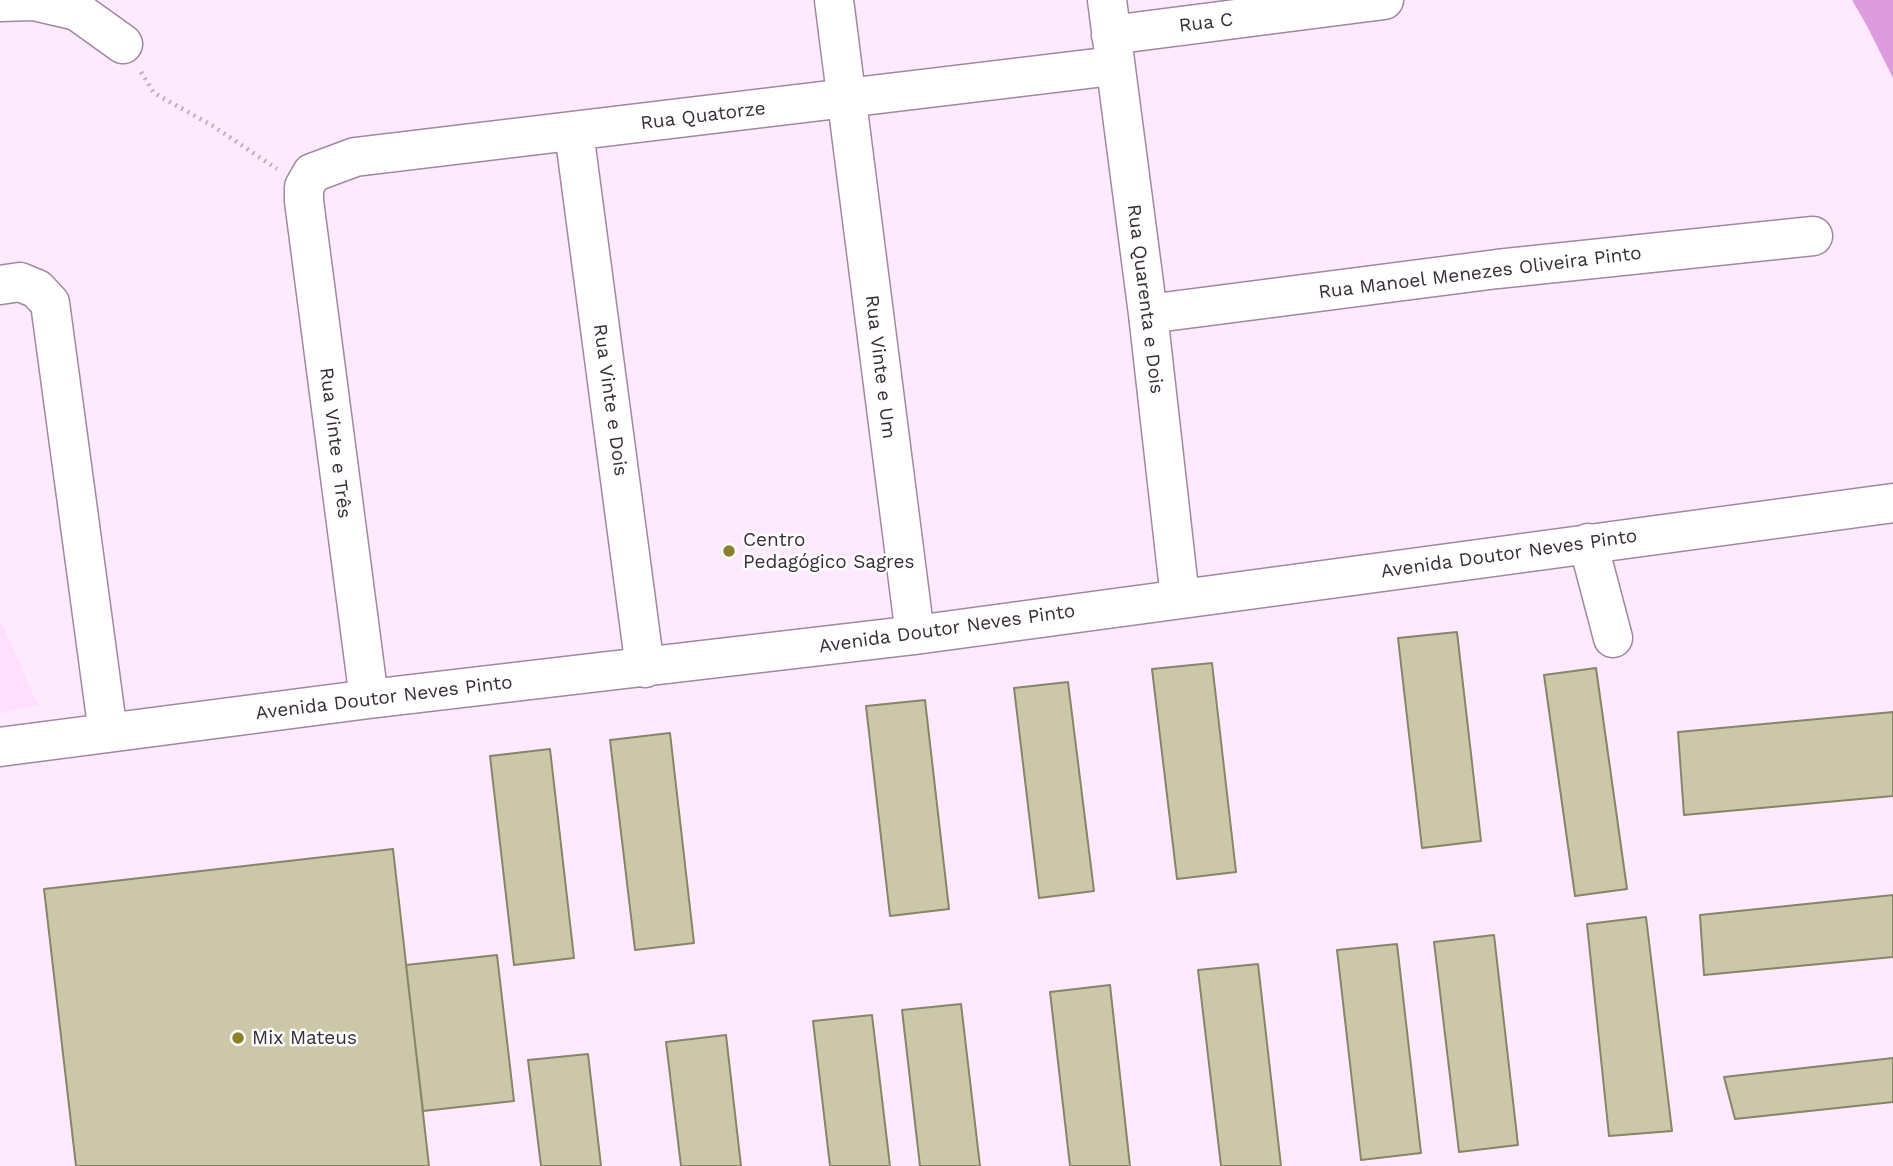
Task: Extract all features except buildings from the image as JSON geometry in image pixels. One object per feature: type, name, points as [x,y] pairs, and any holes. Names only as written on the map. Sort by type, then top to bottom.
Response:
[{"type":"street","name":"Rua Vinte e Um","points":[[834,0],[915,635]]},
{"type":"street","name":"Rua C","points":[[1110,34],[1384,0]]},
{"type":"street","points":[[0,2],[34,1],[77,11],[123,44]]},
{"type":"street","name":"Rua Quatorze","points":[[304,187],[312,173],[355,157],[845,99],[1110,34]]},
{"type":"street","name":"Rua Quarenta e Dois","points":[[1110,34],[1148,314],[1180,598]]},
{"type":"street","name":"Rua Vinte e Dois","points":[[574,132],[645,668]]},
{"type":"street","name":"Rua Vinte e Três","points":[[304,187],[369,699]]},
{"type":"street","name":"Rua Manoel Menezes Oliveira Pinto","points":[[1148,314],[1497,269],[1813,236]]},
{"type":"street","points":[[0,285],[20,282],[37,289],[50,303],[108,733]]},
{"type":"street","name":"Avenida Doutor Neves Pinto","points":[[0,747],[369,699],[915,635],[1893,503]]},
{"type":"street","points":[[1588,543],[1613,638]]},
{"type":"path","points":[[123,44],[154,93],[213,126],[304,187]]},
{"type":"shaded area","points":[[1852,0],[1893,0],[1893,78],[1867,26]]},
{"type":"shaded area","points":[[0,620],[38,705],[0,712]]},
{"type":"place","name":"Centro Pedagógico Sagres","points":[[729,551]]},
{"type":"place","name":"Mix Mateus","points":[[238,1038]]}]
